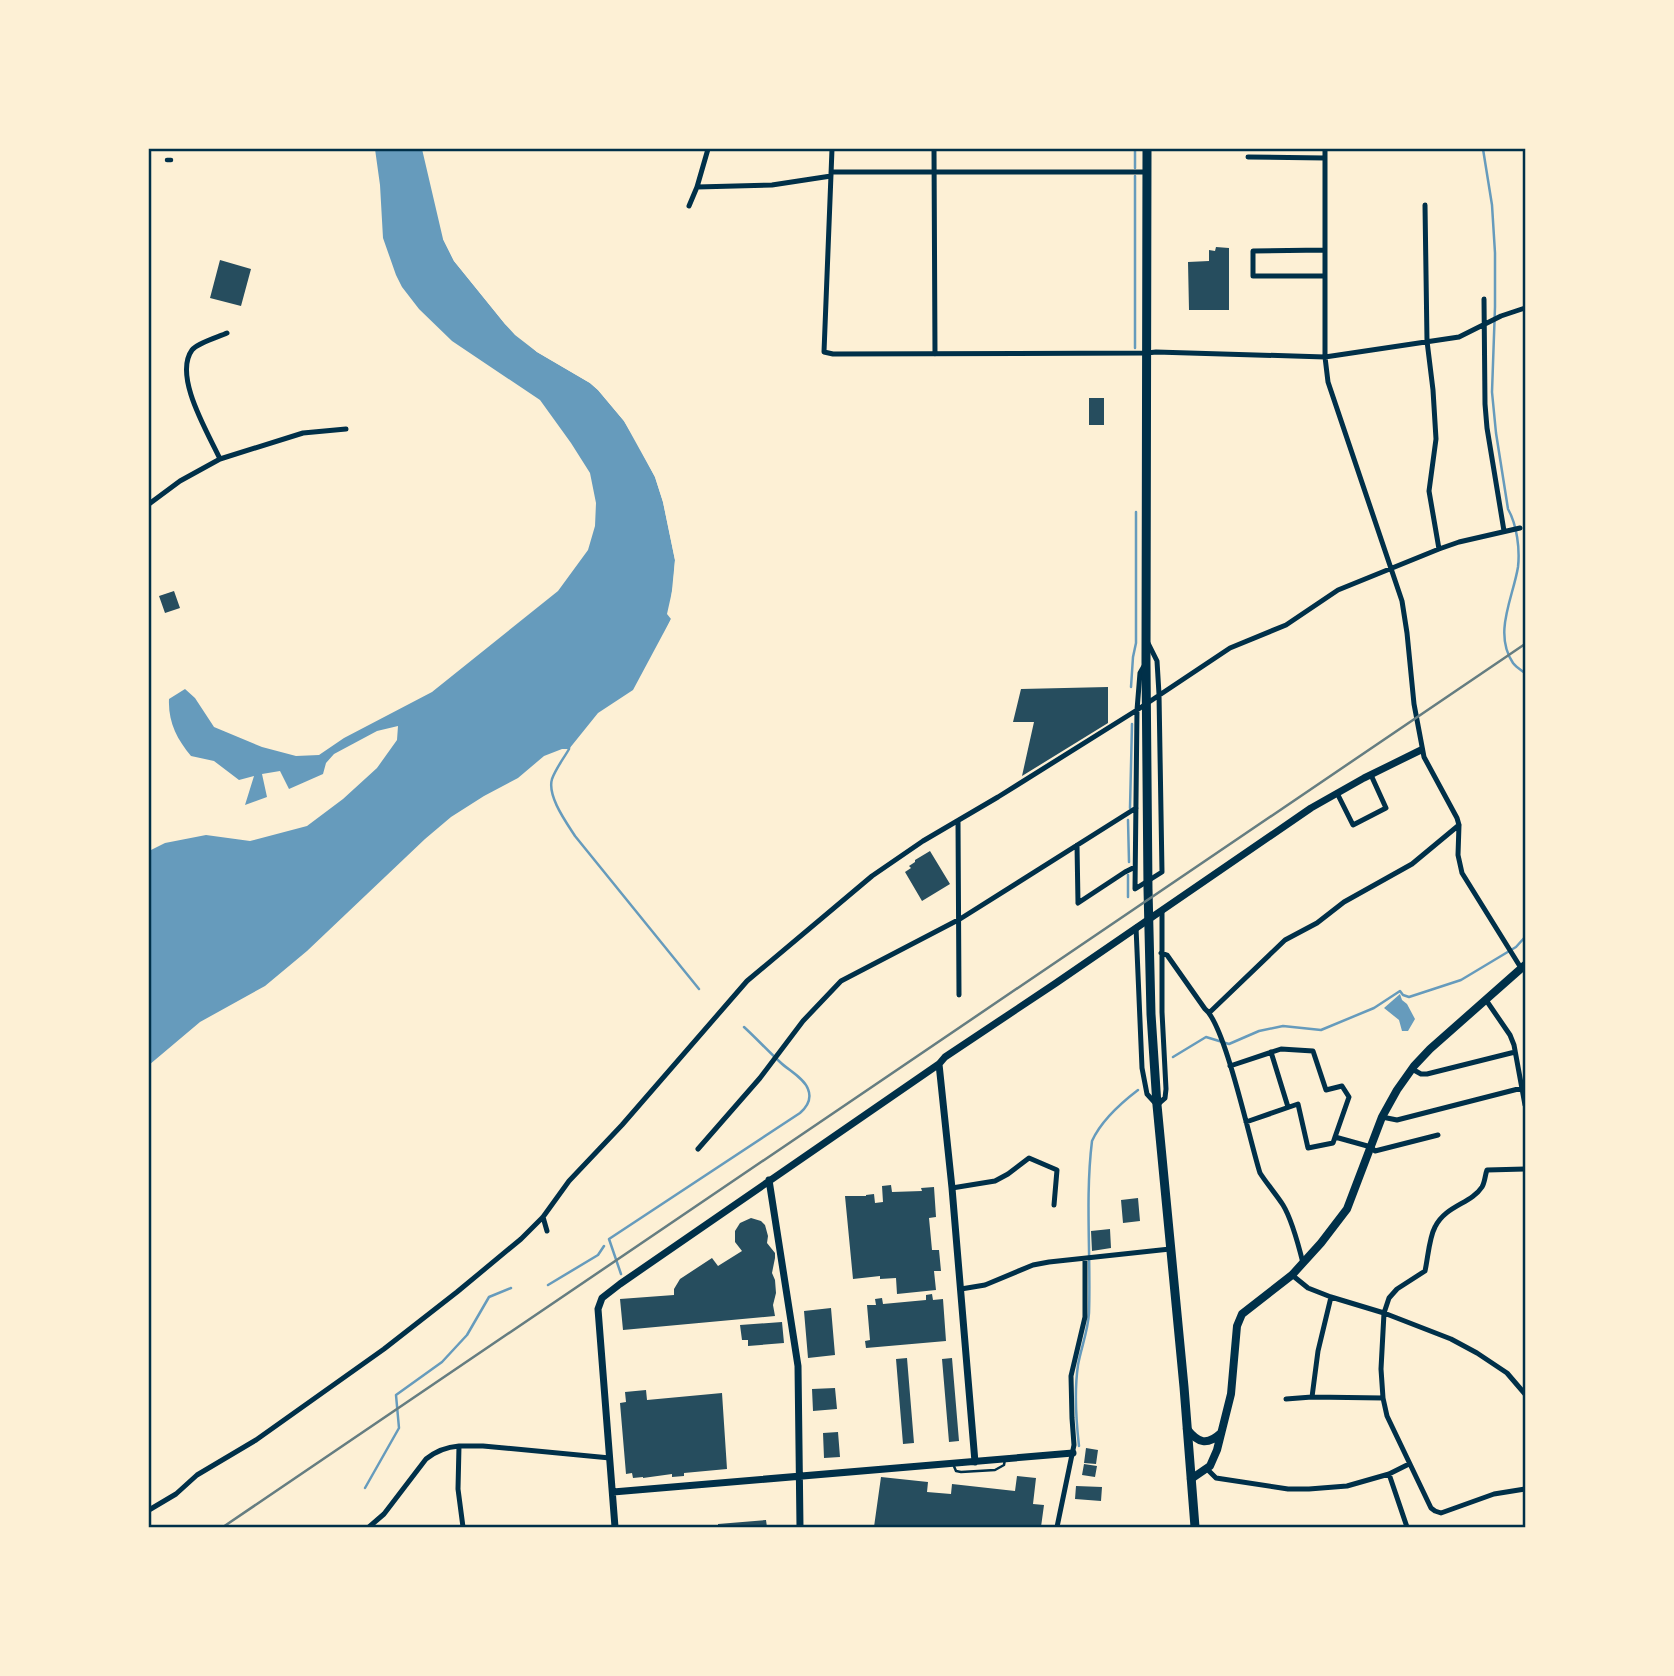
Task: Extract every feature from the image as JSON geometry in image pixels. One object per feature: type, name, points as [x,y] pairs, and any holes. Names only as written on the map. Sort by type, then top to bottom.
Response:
[{"type":"main road","points":[[1147,149],[1146,663],[1150,985],[1157,1105],[1195,1527]]},
{"type":"main road","points":[[1191,1479],[1207,1469],[1213,1460],[1231,1394],[1239,1320],[1248,1309],[1292,1275],[1347,1209],[1382,1117],[1412,1069],[1430,1049],[1523,966]]},
{"type":"main road","points":[[1187,1429],[1193,1437],[1201,1441],[1210,1440],[1221,1433]]},
{"type":"street","points":[[689,206],[708,149]]},
{"type":"street","points":[[832,149],[824,352],[1156,352],[1325,357],[1459,337],[1499,317],[1525,308]]},
{"type":"street","points":[[934,149],[935,354]]},
{"type":"street","points":[[1325,149],[1325,357],[1328,382],[1402,601],[1421,750],[1457,818],[1458,855],[1462,873],[1523,966]]},
{"type":"street","points":[[1248,157],[1325,158]]},
{"type":"street","points":[[697,187],[772,185],[831,174],[1147,172]]},
{"type":"street","points":[[1425,205],[1427,341],[1436,439],[1429,491],[1439,549]]},
{"type":"street","points":[[1324,250],[1253,251],[1253,276],[1324,276]]},
{"type":"street","points":[[1484,299],[1488,428],[1505,531]]},
{"type":"street","points":[[220,458],[195,405],[186,369],[196,346],[227,333]]},
{"type":"street","points":[[149,504],[180,481],[220,458],[303,433],[346,429]]},
{"type":"street","points":[[149,1510],[176,1494],[197,1475],[256,1440],[384,1349],[521,1239],[543,1217],[569,1181],[622,1125],[747,981],[872,876],[923,841],[1137,710],[1230,648],[1276,631],[1338,590],[1459,542],[1519,528]]},
{"type":"street","points":[[1146,663],[1140,673],[1137,710],[1135,889],[1162,872],[1157,661],[1147,641]]},
{"type":"street","points":[[615,1527],[598,1309],[602,1298],[939,1064],[945,1057],[1300,816],[1337,793],[1421,750]]},
{"type":"street","points":[[1337,793],[1353,825],[1387,808],[1371,775]]},
{"type":"street","points":[[698,1149],[760,1078],[803,1021],[841,981],[960,919],[1136,808]]},
{"type":"street","points":[[958,821],[959,995]]},
{"type":"street","points":[[1210,1012],[1285,940],[1317,923],[1344,902],[1412,864],[1459,825]]},
{"type":"street","points":[[1077,845],[1078,904],[1135,867]]},
{"type":"street","points":[[1136,927],[1143,1080],[1147,1094],[1157,1105],[1165,1098],[1166,1089],[1162,910]]},
{"type":"street","points":[[1161,953],[1167,955],[1205,1009],[1210,1012],[1223,1043],[1261,1172],[1267,1185],[1284,1207],[1303,1263]]},
{"type":"street","points":[[1486,1000],[1510,1035],[1525,1105]]},
{"type":"street","points":[[1230,1066],[1281,1049],[1313,1051],[1326,1090],[1342,1086],[1349,1097],[1333,1143],[1308,1148],[1298,1104],[1246,1122]]},
{"type":"street","points":[[1271,1052],[1288,1107]]},
{"type":"street","points":[[1412,1069],[1427,1074],[1515,1052]]},
{"type":"street","points":[[939,1064],[975,1461]]},
{"type":"street","points":[[1382,1117],[1397,1120],[1522,1088]]},
{"type":"street","points":[[1335,1137],[1371,1147],[1376,1151],[1438,1135]]},
{"type":"street","points":[[952,1188],[995,1181],[1029,1158],[1057,1170],[1054,1205]]},
{"type":"street","points":[[1525,1169],[1487,1170],[1483,1185],[1475,1194],[1446,1212],[1435,1225],[1425,1271],[1389,1298],[1384,1312],[1381,1369],[1387,1416],[1431,1508],[1441,1513],[1494,1494],[1525,1489]]},
{"type":"street","points":[[769,1180],[798,1366],[800,1527]]},
{"type":"street","points":[[543,1217],[547,1231]]},
{"type":"street","points":[[961,1289],[985,1285],[1033,1265],[1170,1249]]},
{"type":"street","points":[[1056,1527],[1074,1445],[1071,1376],[1085,1317],[1085,1259]]},
{"type":"street","points":[[1292,1275],[1308,1288],[1384,1312],[1451,1339],[1507,1373],[1525,1394]]},
{"type":"street","points":[[1312,1397],[1318,1351],[1331,1297]]},
{"type":"street","points":[[1286,1399],[1383,1398]]},
{"type":"street","points":[[459,1446],[458,1489],[463,1527]]},
{"type":"street","points":[[369,1527],[384,1514],[426,1459],[447,1447],[484,1446],[610,1458]]},
{"type":"street","points":[[613,1492],[1073,1453]]},
{"type":"street","points":[[1207,1469],[1216,1478],[1299,1489],[1347,1486],[1389,1474],[1409,1464]]},
{"type":"street","points":[[1389,1474],[1407,1527]]},
{"type":"lane","points":[[953,1464],[956,1471],[961,1472],[995,1470],[1004,1465],[1006,1458]]},
{"type":"water","points":[[375,149],[422,149],[443,239],[454,261],[515,335],[537,352],[590,383],[624,421],[655,477],[663,502],[675,560],[671,619],[633,690],[598,713],[569,749],[544,756],[518,778],[451,817],[307,951],[265,986],[200,1022],[149,1065],[149,851],[165,843],[206,835],[250,841],[307,826],[343,799],[377,768],[397,740],[398,726],[377,731],[334,754],[326,763],[323,774],[289,789],[280,771],[262,774],[267,797],[245,805],[254,776],[239,780],[214,761],[191,756],[174,730],[169,699],[185,689],[195,698],[214,727],[262,747],[296,756],[319,755],[344,738],[432,692],[558,591],[588,550],[595,526],[596,503],[590,473],[540,400],[452,341],[419,309],[402,287],[383,238]]},
{"type":"water","points":[[1400,994],[1415,1019],[1408,1031],[1402,1031],[1399,1020],[1384,1008]]},
{"type":"pier","points":[[443,239],[447,239],[457,259],[507,322],[539,349],[601,387],[627,419],[658,476],[678,559],[671,613],[674,619],[643,679],[671,619],[667,614],[675,560],[655,477],[624,421],[598,390],[537,352],[505,324],[454,261]]},
{"type":"building","points":[[1216,247],[1229,248],[1229,310],[1189,310],[1188,262],[1209,261],[1209,250],[1215,251]]},
{"type":"building","points":[[220,260],[251,269],[241,306],[210,298]]},
{"type":"building","points":[[1089,398],[1104,398],[1104,425],[1089,425]]},
{"type":"building","points":[[174,591],[180,608],[165,613],[159,596]]},
{"type":"building","points":[[1108,687],[1108,723],[1022,776],[1034,722],[1013,722],[1021,689]]},
{"type":"building","points":[[930,851],[950,884],[922,901],[905,872],[915,860]]},
{"type":"building","points":[[891,1185],[892,1192],[922,1191],[921,1188],[934,1187],[936,1217],[929,1218],[932,1250],[939,1250],[941,1271],[934,1271],[936,1290],[897,1294],[896,1278],[880,1279],[880,1276],[853,1279],[845,1196],[874,1194],[875,1203],[883,1202],[882,1186]]},
{"type":"building","points":[[1138,1198],[1140,1221],[1123,1223],[1121,1200]]},
{"type":"building","points":[[751,1218],[765,1225],[767,1243],[775,1253],[772,1273],[776,1293],[773,1305],[775,1316],[623,1330],[620,1299],[674,1295],[674,1289],[680,1279],[712,1258],[718,1266],[742,1251],[735,1242],[735,1231],[740,1223]]},
{"type":"building","points":[[1110,1229],[1111,1248],[1092,1251],[1091,1231]]},
{"type":"building","points":[[932,1294],[933,1300],[943,1299],[946,1341],[866,1348],[865,1341],[870,1340],[867,1305],[876,1305],[875,1299],[882,1298],[883,1304],[926,1300],[926,1295]]},
{"type":"building","points":[[831,1308],[835,1355],[808,1358],[804,1311]]},
{"type":"building","points":[[782,1322],[784,1343],[748,1346],[748,1340],[742,1340],[740,1325]]},
{"type":"building","points":[[907,1358],[914,1443],[903,1444],[896,1359]]},
{"type":"building","points":[[952,1358],[959,1441],[949,1442],[942,1359]]},
{"type":"building","points":[[835,1388],[837,1409],[813,1411],[812,1389]]},
{"type":"building","points":[[646,1390],[647,1400],[722,1393],[727,1469],[684,1473],[684,1476],[672,1477],[672,1474],[633,1478],[632,1473],[626,1474],[620,1403],[626,1402],[625,1392]]},
{"type":"building","points":[[838,1432],[840,1457],[824,1458],[823,1433]]},
{"type":"building","points":[[1086,1448],[1098,1450],[1096,1464],[1084,1463]]},
{"type":"building","points":[[1084,1464],[1097,1466],[1095,1477],[1082,1475]]},
{"type":"building","points":[[1017,1476],[1036,1478],[1033,1504],[1044,1505],[1041,1527],[874,1527],[881,1477],[928,1482],[927,1492],[951,1494],[952,1484],[1015,1491]]},
{"type":"building","points":[[1076,1486],[1102,1487],[1101,1501],[1075,1499]]},
{"type":"building","points":[[766,1520],[767,1527],[718,1527],[718,1524]]},
{"type":"waterway","points":[[1135,149],[1135,168]]},
{"type":"waterway","points":[[1483,149],[1492,205],[1495,253],[1492,392],[1508,509],[1516,530],[1519,553],[1504,628],[1507,652],[1513,663],[1525,673]]},
{"type":"waterway","points":[[1135,176],[1135,348]]},
{"type":"waterway","points":[[1131,687],[1136,643],[1136,512]]},
{"type":"waterway","points":[[1130,808],[1132,724]]},
{"type":"waterway","points":[[569,746],[552,779],[552,793],[558,809],[575,836],[699,989]]},
{"type":"waterway","points":[[1128,820],[1129,862]]},
{"type":"waterway","points":[[1128,875],[1128,897]]},
{"type":"waterway","points":[[1173,1057],[1206,1037],[1229,1044],[1259,1031],[1283,1026],[1321,1030],[1374,1008],[1400,991],[1409,997],[1461,980],[1516,947],[1525,937]]},
{"type":"waterway","points":[[621,1274],[609,1239],[800,1113],[808,1103],[809,1093],[803,1081],[744,1027]]},
{"type":"waterway","points":[[1079,1446],[1076,1385],[1089,1313],[1089,1184],[1092,1141],[1112,1113],[1138,1090]]},
{"type":"waterway","points":[[548,1285],[598,1255],[604,1246]]},
{"type":"waterway","points":[[365,1488],[399,1428],[396,1395],[442,1362],[467,1335],[489,1297],[511,1288]]},
{"type":"railway","points":[[223,1527],[1525,644]]}]
